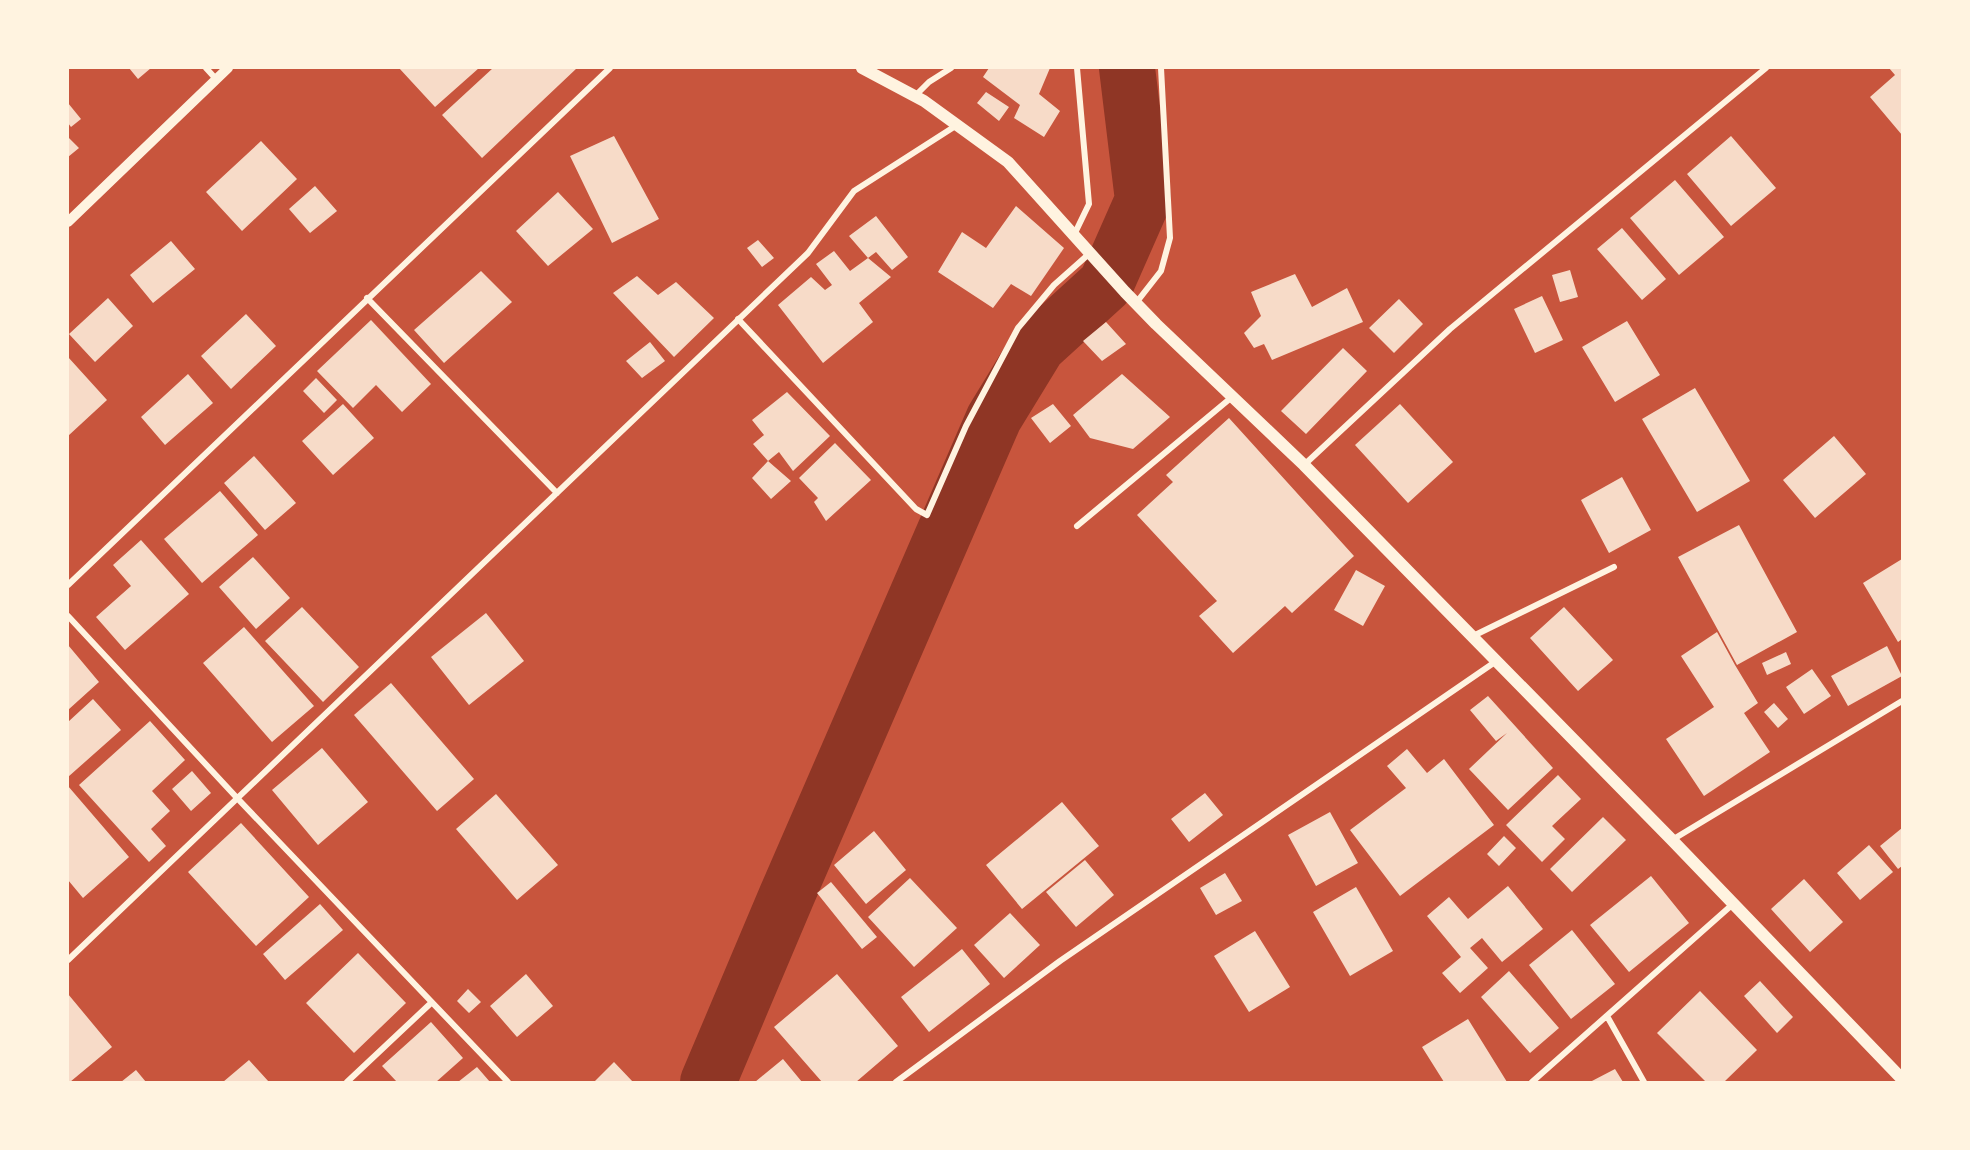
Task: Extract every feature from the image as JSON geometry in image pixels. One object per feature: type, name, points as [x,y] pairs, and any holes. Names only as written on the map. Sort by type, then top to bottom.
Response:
[{"type":"main road","points":[[862,68],[915,96],[958,124],[1008,162],[1136,304],[1304,465],[1672,840],[1902,1079]]},
{"type":"street","points":[[206,68],[216,79]]},
{"type":"street","points":[[68,222],[228,68]]},
{"type":"street","points":[[68,585],[610,68]]},
{"type":"street","points":[[915,96],[929,82],[951,68]]},
{"type":"street","points":[[1074,236],[1089,204],[1077,68]]},
{"type":"street","points":[[1136,304],[1161,272],[1170,238],[1161,68]]},
{"type":"street","points":[[1304,465],[1450,329],[1766,68]]},
{"type":"street","points":[[68,960],[808,253],[854,191],[958,124]]},
{"type":"street","points":[[738,319],[915,508],[927,515],[966,426],[1018,328],[1054,285],[1090,253]]},
{"type":"street","points":[[368,298],[557,493]]},
{"type":"street","points":[[1077,526],[1232,396]]},
{"type":"street","points":[[1471,637],[1614,567]]},
{"type":"street","points":[[68,616],[508,1083]]},
{"type":"street","points":[[896,1083],[1060,961],[1495,662]]},
{"type":"street","points":[[1672,840],[1902,701]]},
{"type":"street","points":[[1532,1083],[1733,904]]},
{"type":"street","points":[[347,1083],[431,1002]]},
{"type":"street","points":[[1607,1016],[1644,1083]]},
{"type":"building","points":[[129,68],[151,68],[138,79]]},
{"type":"building","points":[[399,68],[479,68],[435,107]]},
{"type":"building","points":[[493,68],[577,68],[482,158],[442,115]]},
{"type":"building","points":[[989,68],[1050,68],[1039,94],[1060,111],[1044,137],[1014,118],[1020,105],[983,77]]},
{"type":"building","points":[[1889,68],[1902,68],[1902,135],[1870,97],[1895,75]]},
{"type":"building","points":[[986,92],[1009,107],[999,121],[977,103]]},
{"type":"building","points":[[68,103],[81,119],[71,127],[68,123]]},
{"type":"building","points":[[614,136],[659,219],[612,243],[570,156]]},
{"type":"building","points":[[1731,136],[1776,188],[1731,226],[1687,174]]},
{"type":"building","points":[[68,137],[79,148],[68,157]]},
{"type":"building","points":[[261,141],[297,179],[242,231],[206,192]]},
{"type":"building","points":[[1675,180],[1724,237],[1679,275],[1630,218]]},
{"type":"building","points":[[315,186],[337,211],[310,233],[289,209]]},
{"type":"building","points":[[558,192],[593,229],[548,266],[516,231]]},
{"type":"building","points":[[1016,206],[1064,248],[1031,296],[1011,284],[993,308],[938,272],[962,232],[986,248]]},
{"type":"building","points":[[876,216],[908,257],[892,270],[876,252],[868,258],[849,236]]},
{"type":"building","points":[[1622,228],[1666,279],[1642,300],[1597,249]]},
{"type":"building","points":[[758,240],[774,258],[762,267],[747,248]]},
{"type":"building","points":[[171,241],[195,269],[153,303],[130,275]]},
{"type":"building","points":[[834,251],[850,271],[868,258],[891,277],[859,303],[873,322],[823,363],[778,305],[811,277],[825,290],[832,285],[816,264]]},
{"type":"building","points":[[1570,270],[1578,297],[1560,302],[1552,275]]},
{"type":"building","points":[[481,271],[512,302],[444,363],[414,330]]},
{"type":"building","points":[[1295,274],[1312,307],[1347,288],[1363,322],[1272,360],[1264,344],[1254,348],[1244,333],[1261,316],[1251,292]]},
{"type":"building","points":[[637,276],[658,295],[676,282],[714,318],[674,357],[613,293]]},
{"type":"building","points":[[1542,296],[1563,340],[1535,353],[1514,309]]},
{"type":"building","points":[[108,298],[133,326],[95,362],[69,334]]},
{"type":"building","points":[[1399,299],[1423,324],[1394,353],[1369,328]]},
{"type":"building","points":[[246,314],[276,346],[231,389],[201,356]]},
{"type":"building","points":[[371,320],[431,384],[402,412],[376,385],[353,408],[317,371]]},
{"type":"building","points":[[1627,321],[1660,375],[1615,402],[1582,347]]},
{"type":"building","points":[[1106,322],[1126,344],[1102,361],[1083,341]]},
{"type":"building","points":[[650,342],[665,361],[642,378],[626,361]]},
{"type":"building","points":[[1343,348],[1367,371],[1306,434],[1281,411]]},
{"type":"building","points":[[68,357],[107,400],[68,436]]},
{"type":"building","points":[[188,374],[213,403],[165,445],[141,417]]},
{"type":"building","points":[[1122,374],[1170,417],[1133,449],[1090,438],[1073,415]]},
{"type":"building","points":[[316,378],[337,400],[324,413],[303,391]]},
{"type":"building","points":[[1695,388],[1750,481],[1697,512],[1642,419]]},
{"type":"building","points":[[787,392],[830,436],[793,471],[779,452],[768,461],[753,444],[764,435],[752,420]]},
{"type":"building","points":[[343,404],[374,438],[333,475],[302,441]]},
{"type":"building","points":[[1053,404],[1071,426],[1050,443],[1031,418]]},
{"type":"building","points":[[1400,404],[1453,462],[1408,503],[1355,445]]},
{"type":"building","points":[[1229,418],[1354,556],[1292,613],[1285,606],[1233,653],[1199,616],[1217,601],[1137,515],[1173,482],[1166,475]]},
{"type":"building","points":[[1834,436],[1866,474],[1815,518],[1783,480]]},
{"type":"building","points":[[835,443],[871,480],[826,521],[814,502],[818,498],[799,478]]},
{"type":"building","points":[[254,456],[296,503],[265,530],[224,483]]},
{"type":"building","points":[[768,461],[791,481],[771,499],[752,478]]},
{"type":"building","points":[[1622,477],[1651,530],[1609,553],[1581,500]]},
{"type":"building","points":[[220,491],[258,535],[202,583],[164,539]]},
{"type":"building","points":[[1739,525],[1797,632],[1737,665],[1678,557]]},
{"type":"building","points":[[141,540],[189,594],[125,650],[96,617],[131,586],[113,565]]},
{"type":"building","points":[[253,557],[290,598],[256,629],[219,587]]},
{"type":"building","points":[[1902,559],[1902,639],[1898,642],[1863,583]]},
{"type":"building","points":[[1356,570],[1385,586],[1363,626],[1334,610]]},
{"type":"building","points":[[302,607],[359,667],[323,702],[265,641]]},
{"type":"building","points":[[1564,607],[1613,660],[1578,691],[1530,638]]},
{"type":"building","points":[[486,613],[524,661],[469,705],[431,657]]},
{"type":"building","points":[[244,627],[314,706],[272,742],[203,663]]},
{"type":"building","points":[[1717,632],[1758,703],[1744,713],[1770,752],[1704,796],[1666,739],[1714,707],[1681,656]]},
{"type":"building","points":[[68,645],[99,682],[68,710]]},
{"type":"building","points":[[1887,646],[1902,676],[1848,706],[1831,676]]},
{"type":"building","points":[[1786,652],[1791,664],[1767,675],[1762,663]]},
{"type":"building","points":[[1812,669],[1831,696],[1804,714],[1786,687]]},
{"type":"building","points":[[391,683],[474,779],[437,811],[354,715]]},
{"type":"building","points":[[1488,696],[1553,768],[1508,810],[1469,769],[1507,733],[1496,741],[1470,710]]},
{"type":"building","points":[[93,699],[121,730],[68,777],[68,722]]},
{"type":"building","points":[[1774,703],[1788,719],[1778,728],[1764,712]]},
{"type":"building","points":[[150,721],[185,760],[152,791],[170,811],[151,829],[166,846],[149,862],[79,785]]},
{"type":"building","points":[[322,748],[368,802],[318,845],[272,790]]},
{"type":"building","points":[[1407,749],[1427,773],[1444,759],[1494,825],[1400,896],[1350,830],[1406,788],[1387,766]]},
{"type":"building","points":[[192,771],[211,793],[191,811],[172,789]]},
{"type":"building","points":[[1558,775],[1581,799],[1552,826],[1565,839],[1542,862],[1506,825]]},
{"type":"building","points":[[68,786],[129,857],[83,898],[68,880]]},
{"type":"building","points":[[1205,793],[1223,815],[1189,842],[1171,819]]},
{"type":"building","points":[[496,794],[558,865],[517,900],[456,829]]},
{"type":"building","points":[[1062,802],[1099,846],[1022,909],[986,865]]},
{"type":"building","points":[[1330,812],[1358,863],[1316,886],[1288,835]]},
{"type":"building","points":[[1603,817],[1626,840],[1572,892],[1550,869]]},
{"type":"building","points":[[241,823],[309,897],[256,946],[188,872]]},
{"type":"building","points":[[1902,828],[1902,866],[1898,869],[1880,846]]},
{"type":"building","points":[[874,831],[906,870],[866,904],[834,865]]},
{"type":"building","points":[[1504,836],[1516,848],[1499,866],[1487,854]]},
{"type":"building","points":[[1869,845],[1893,872],[1860,900],[1837,873]]},
{"type":"building","points":[[1085,860],[1114,895],[1076,927],[1046,892]]},
{"type":"building","points":[[1225,873],[1242,901],[1216,915],[1200,888]]},
{"type":"building","points":[[1651,876],[1689,923],[1629,972],[1590,925]]},
{"type":"building","points":[[910,878],[957,928],[914,967],[868,917]]},
{"type":"building","points":[[1804,879],[1843,922],[1810,952],[1771,909]]},
{"type":"building","points":[[831,882],[877,937],[862,949],[817,893]]},
{"type":"building","points":[[1508,886],[1543,929],[1502,962],[1482,938],[1470,948],[1488,968],[1460,993],[1442,973],[1461,957],[1427,916],[1449,897],[1468,919]]},
{"type":"building","points":[[1356,887],[1393,951],[1350,976],[1313,912]]},
{"type":"building","points":[[320,904],[343,930],[285,980],[263,954]]},
{"type":"building","points":[[1010,913],[1040,945],[1004,978],[974,945]]},
{"type":"building","points":[[1572,930],[1615,984],[1571,1019],[1529,965]]},
{"type":"building","points":[[1255,931],[1290,987],[1249,1012],[1214,956]]},
{"type":"building","points":[[962,949],[990,984],[929,1032],[901,997]]},
{"type":"building","points":[[358,953],[406,1003],[354,1053],[306,1003]]},
{"type":"building","points":[[1509,971],[1559,1028],[1530,1053],[1481,997]]},
{"type":"building","points":[[526,974],[553,1006],[517,1037],[490,1006]]},
{"type":"building","points":[[837,974],[898,1046],[856,1082],[822,1082],[774,1027]]},
{"type":"building","points":[[1760,981],[1793,1017],[1777,1033],[1744,996]]},
{"type":"building","points":[[468,989],[481,1002],[469,1013],[457,1001]]},
{"type":"building","points":[[1700,991],[1757,1050],[1724,1082],[1706,1082],[1657,1033]]},
{"type":"building","points":[[68,994],[112,1047],[70,1082],[68,1082]]},
{"type":"building","points":[[1468,1019],[1507,1082],[1444,1082],[1422,1047]]},
{"type":"building","points":[[431,1022],[463,1058],[436,1082],[397,1082],[382,1066]]},
{"type":"building","points":[[783,1059],[802,1082],[755,1082]]},
{"type":"building","points":[[249,1060],[269,1082],[223,1082]]},
{"type":"building","points":[[614,1062],[633,1082],[594,1082]]},
{"type":"building","points":[[477,1067],[490,1082],[458,1082]]},
{"type":"building","points":[[1615,1069],[1623,1082],[1590,1082]]},
{"type":"building","points":[[136,1070],[146,1082],[121,1082]]},
{"type":"waterway","points":[[708,1082],[994,418],[1038,346],[1106,284],[1143,200],[1127,68]]}]
